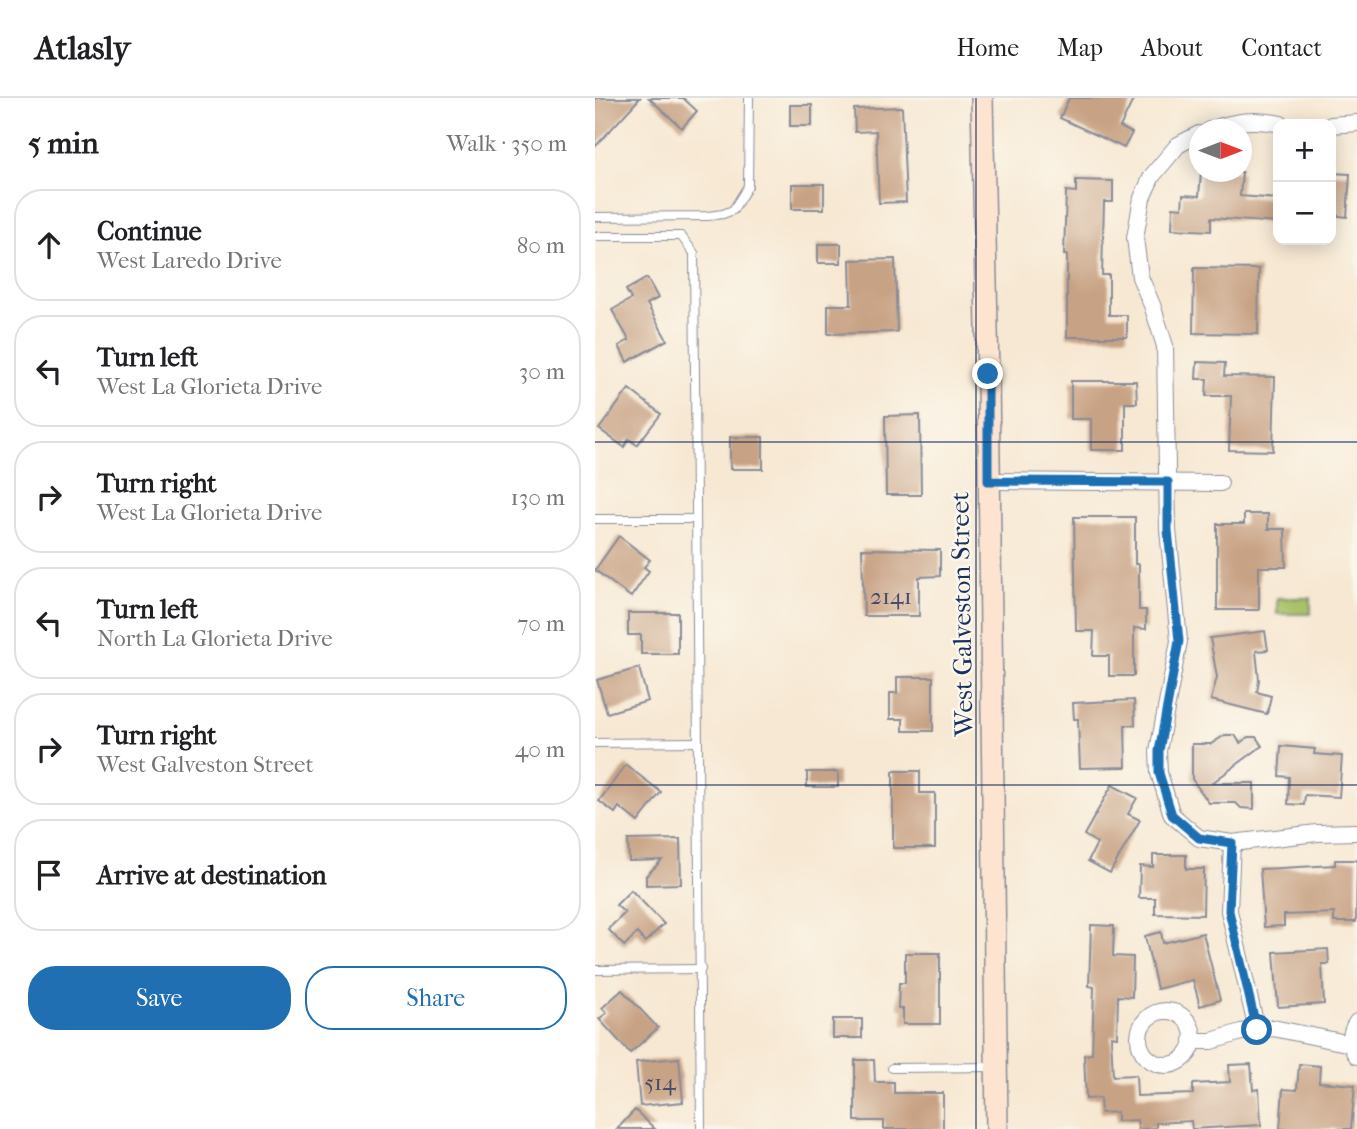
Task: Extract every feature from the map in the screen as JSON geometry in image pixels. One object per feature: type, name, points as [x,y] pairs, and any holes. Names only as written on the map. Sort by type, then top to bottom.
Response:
[{"type":"street","name":"West Galveston Street","points":[[982,98],[988,374],[996,1129]]},
{"type":"street","points":[[1252,120],[1273,122]]},
{"type":"street","points":[[1336,125],[1357,123]]},
{"type":"street","points":[[1189,139],[1178,145],[1151,176],[1142,198],[1135,238],[1140,276],[1165,346],[1168,530],[1179,641],[1159,751],[1159,773],[1172,815],[1199,838],[1232,843],[1317,833],[1357,832]]},
{"type":"street","points":[[988,481],[1220,483]]},
{"type":"street","points":[[1232,843],[1229,911],[1257,1030]]},
{"type":"street","points":[[1192,1041],[1212,1041],[1241,1032],[1273,1028],[1354,1050],[1351,1034],[1357,1022]]},
{"type":"lane","points":[[595,217],[708,216],[733,210],[748,186],[749,98]]},
{"type":"lane","points":[[595,236],[681,236],[694,253],[694,519],[701,1129]]},
{"type":"lane","points":[[595,519],[694,519]]},
{"type":"lane","points":[[595,743],[698,742]]},
{"type":"lane","points":[[595,970],[701,969]]},
{"type":"lane","points":[[892,1068],[996,1067]]},
{"type":"green space","points":[[1277,598],[1311,598],[1311,614],[1277,614]]},
{"type":"building","points":[[595,98],[640,98],[595,147]]},
{"type":"building","points":[[649,98],[683,98],[697,111],[682,128]]},
{"type":"building","points":[[1069,98],[1134,98],[1120,127],[1132,133],[1124,148],[1060,118]]},
{"type":"building","points":[[790,105],[812,105],[812,126],[790,126]]},
{"type":"building","points":[[902,107],[906,202],[879,203],[876,131],[855,132],[854,109]]},
{"type":"building","points":[[1336,173],[1350,174],[1347,217],[1336,216]]},
{"type":"building","points":[[1076,180],[1113,181],[1113,202],[1104,202],[1102,275],[1109,275],[1109,315],[1127,315],[1127,337],[1067,337],[1067,255],[1064,255],[1066,191],[1076,192]]},
{"type":"building","points":[[1200,182],[1241,182],[1240,196],[1273,199],[1273,223],[1211,218],[1211,231],[1172,229],[1173,207],[1182,208],[1183,195],[1199,196]]},
{"type":"building","points":[[792,184],[824,184],[824,209],[792,209]]},
{"type":"building","points":[[818,244],[841,244],[841,263],[818,263]]},
{"type":"building","points":[[895,259],[897,332],[828,334],[828,305],[851,305],[850,260]]},
{"type":"building","points":[[1194,268],[1259,269],[1258,334],[1193,333]]},
{"type":"building","points":[[647,278],[658,298],[647,304],[667,340],[627,362],[619,346],[629,340],[612,310],[631,299],[626,290]]},
{"type":"building","points":[[1197,362],[1225,363],[1224,376],[1275,377],[1273,451],[1229,450],[1231,396],[1206,396],[1207,379],[1196,379]]},
{"type":"building","points":[[1071,381],[1136,381],[1137,403],[1125,403],[1125,450],[1091,450],[1091,419],[1071,419]]},
{"type":"building","points":[[629,389],[661,414],[637,445],[629,439],[624,447],[599,429]]},
{"type":"building","points":[[920,415],[921,495],[886,495],[885,416]]},
{"type":"building","points":[[730,437],[763,437],[763,469],[730,469]]},
{"type":"building","points":[[1244,514],[1268,514],[1268,529],[1285,529],[1286,567],[1259,567],[1259,610],[1217,610],[1217,524],[1244,524]]},
{"type":"building","points":[[1074,517],[1135,517],[1139,610],[1146,610],[1146,629],[1134,628],[1134,676],[1109,676],[1109,656],[1093,656],[1094,631],[1076,631]]},
{"type":"building","points":[[619,536],[650,560],[644,567],[649,571],[631,597],[595,570]]},
{"type":"building","points":[[862,549],[940,550],[940,576],[919,577],[919,616],[864,616]]},
{"type":"building","points":[[628,613],[678,613],[678,654],[641,654],[641,635],[628,635]]},
{"type":"building","points":[[1265,631],[1268,650],[1256,651],[1259,680],[1257,692],[1271,696],[1267,714],[1211,700],[1217,677],[1210,638]]},
{"type":"building","points":[[639,668],[648,701],[607,713],[597,680]]},
{"type":"building","points":[[897,677],[933,677],[933,731],[903,731],[903,719],[890,719],[890,693],[897,693]]},
{"type":"building","points":[[1134,700],[1135,725],[1125,725],[1126,767],[1080,768],[1078,719],[1074,719],[1073,703]]},
{"type":"building","points":[[1225,735],[1235,735],[1240,743],[1248,737],[1256,737],[1262,746],[1212,783],[1254,783],[1254,809],[1241,808],[1236,803],[1209,803],[1192,779],[1192,744],[1211,744]]},
{"type":"building","points":[[1281,746],[1315,749],[1314,754],[1342,756],[1339,797],[1305,795],[1304,805],[1288,804],[1289,777],[1279,776]]},
{"type":"building","points":[[626,765],[661,792],[638,822],[619,807],[615,813],[599,801]]},
{"type":"building","points":[[893,771],[920,771],[920,793],[935,793],[935,848],[893,848]]},
{"type":"building","points":[[807,772],[838,772],[838,787],[807,787]]},
{"type":"building","points":[[1112,785],[1137,798],[1128,814],[1140,820],[1110,873],[1088,861],[1097,843],[1084,835]]},
{"type":"building","points":[[680,839],[681,884],[646,885],[646,876],[662,860],[629,861],[628,840]]},
{"type":"building","points":[[1153,855],[1186,855],[1186,869],[1204,869],[1203,915],[1155,914],[1155,898],[1139,898],[1140,866],[1153,867]]},
{"type":"building","points":[[1335,860],[1357,860],[1356,922],[1334,922],[1334,913],[1284,915],[1284,926],[1264,927],[1260,869],[1335,865]]},
{"type":"building","points":[[631,890],[664,924],[645,942],[637,933],[624,946],[608,929],[625,913],[616,905]]},
{"type":"building","points":[[1091,925],[1114,926],[1113,956],[1133,957],[1132,997],[1118,996],[1117,1037],[1111,1036],[1113,1076],[1136,1075],[1137,1096],[1193,1094],[1193,1084],[1230,1082],[1229,1065],[1251,1064],[1253,1090],[1259,1089],[1261,1125],[1192,1129],[1191,1121],[1156,1123],[1156,1128],[1138,1129],[1137,1120],[1117,1121],[1117,1112],[1101,1113],[1100,1098],[1086,1099],[1084,1055],[1092,1054],[1094,987],[1089,986]]},
{"type":"building","points":[[1161,932],[1163,943],[1203,933],[1220,1000],[1200,1006],[1193,980],[1157,989],[1145,936]]},
{"type":"building","points":[[1328,949],[1329,964],[1322,964],[1324,1004],[1278,1007],[1274,952]]},
{"type":"building","points":[[905,953],[940,953],[940,1024],[903,1024],[903,1009],[898,1009],[899,983],[905,983]]},
{"type":"building","points":[[622,990],[658,1028],[630,1053],[599,1019],[607,1013],[602,1008]]},
{"type":"building","points":[[833,1019],[862,1019],[862,1038],[833,1038]]},
{"type":"building","points":[[679,1058],[683,1102],[640,1106],[636,1062]]},
{"type":"building","points":[[855,1060],[874,1060],[875,1082],[894,1082],[894,1093],[943,1093],[943,1129],[884,1129],[884,1121],[855,1121]]},
{"type":"building","points":[[1299,1064],[1320,1066],[1319,1082],[1355,1085],[1351,1129],[1280,1129],[1283,1089],[1297,1090]]},
{"type":"building","points":[[635,1110],[655,1129],[617,1129]]},
{"type":"route","points":[[988,374],[988,481],[1168,482],[1168,530],[1179,641],[1159,751],[1159,773],[1172,815],[1199,838],[1232,843],[1229,911],[1257,1030]]}]
